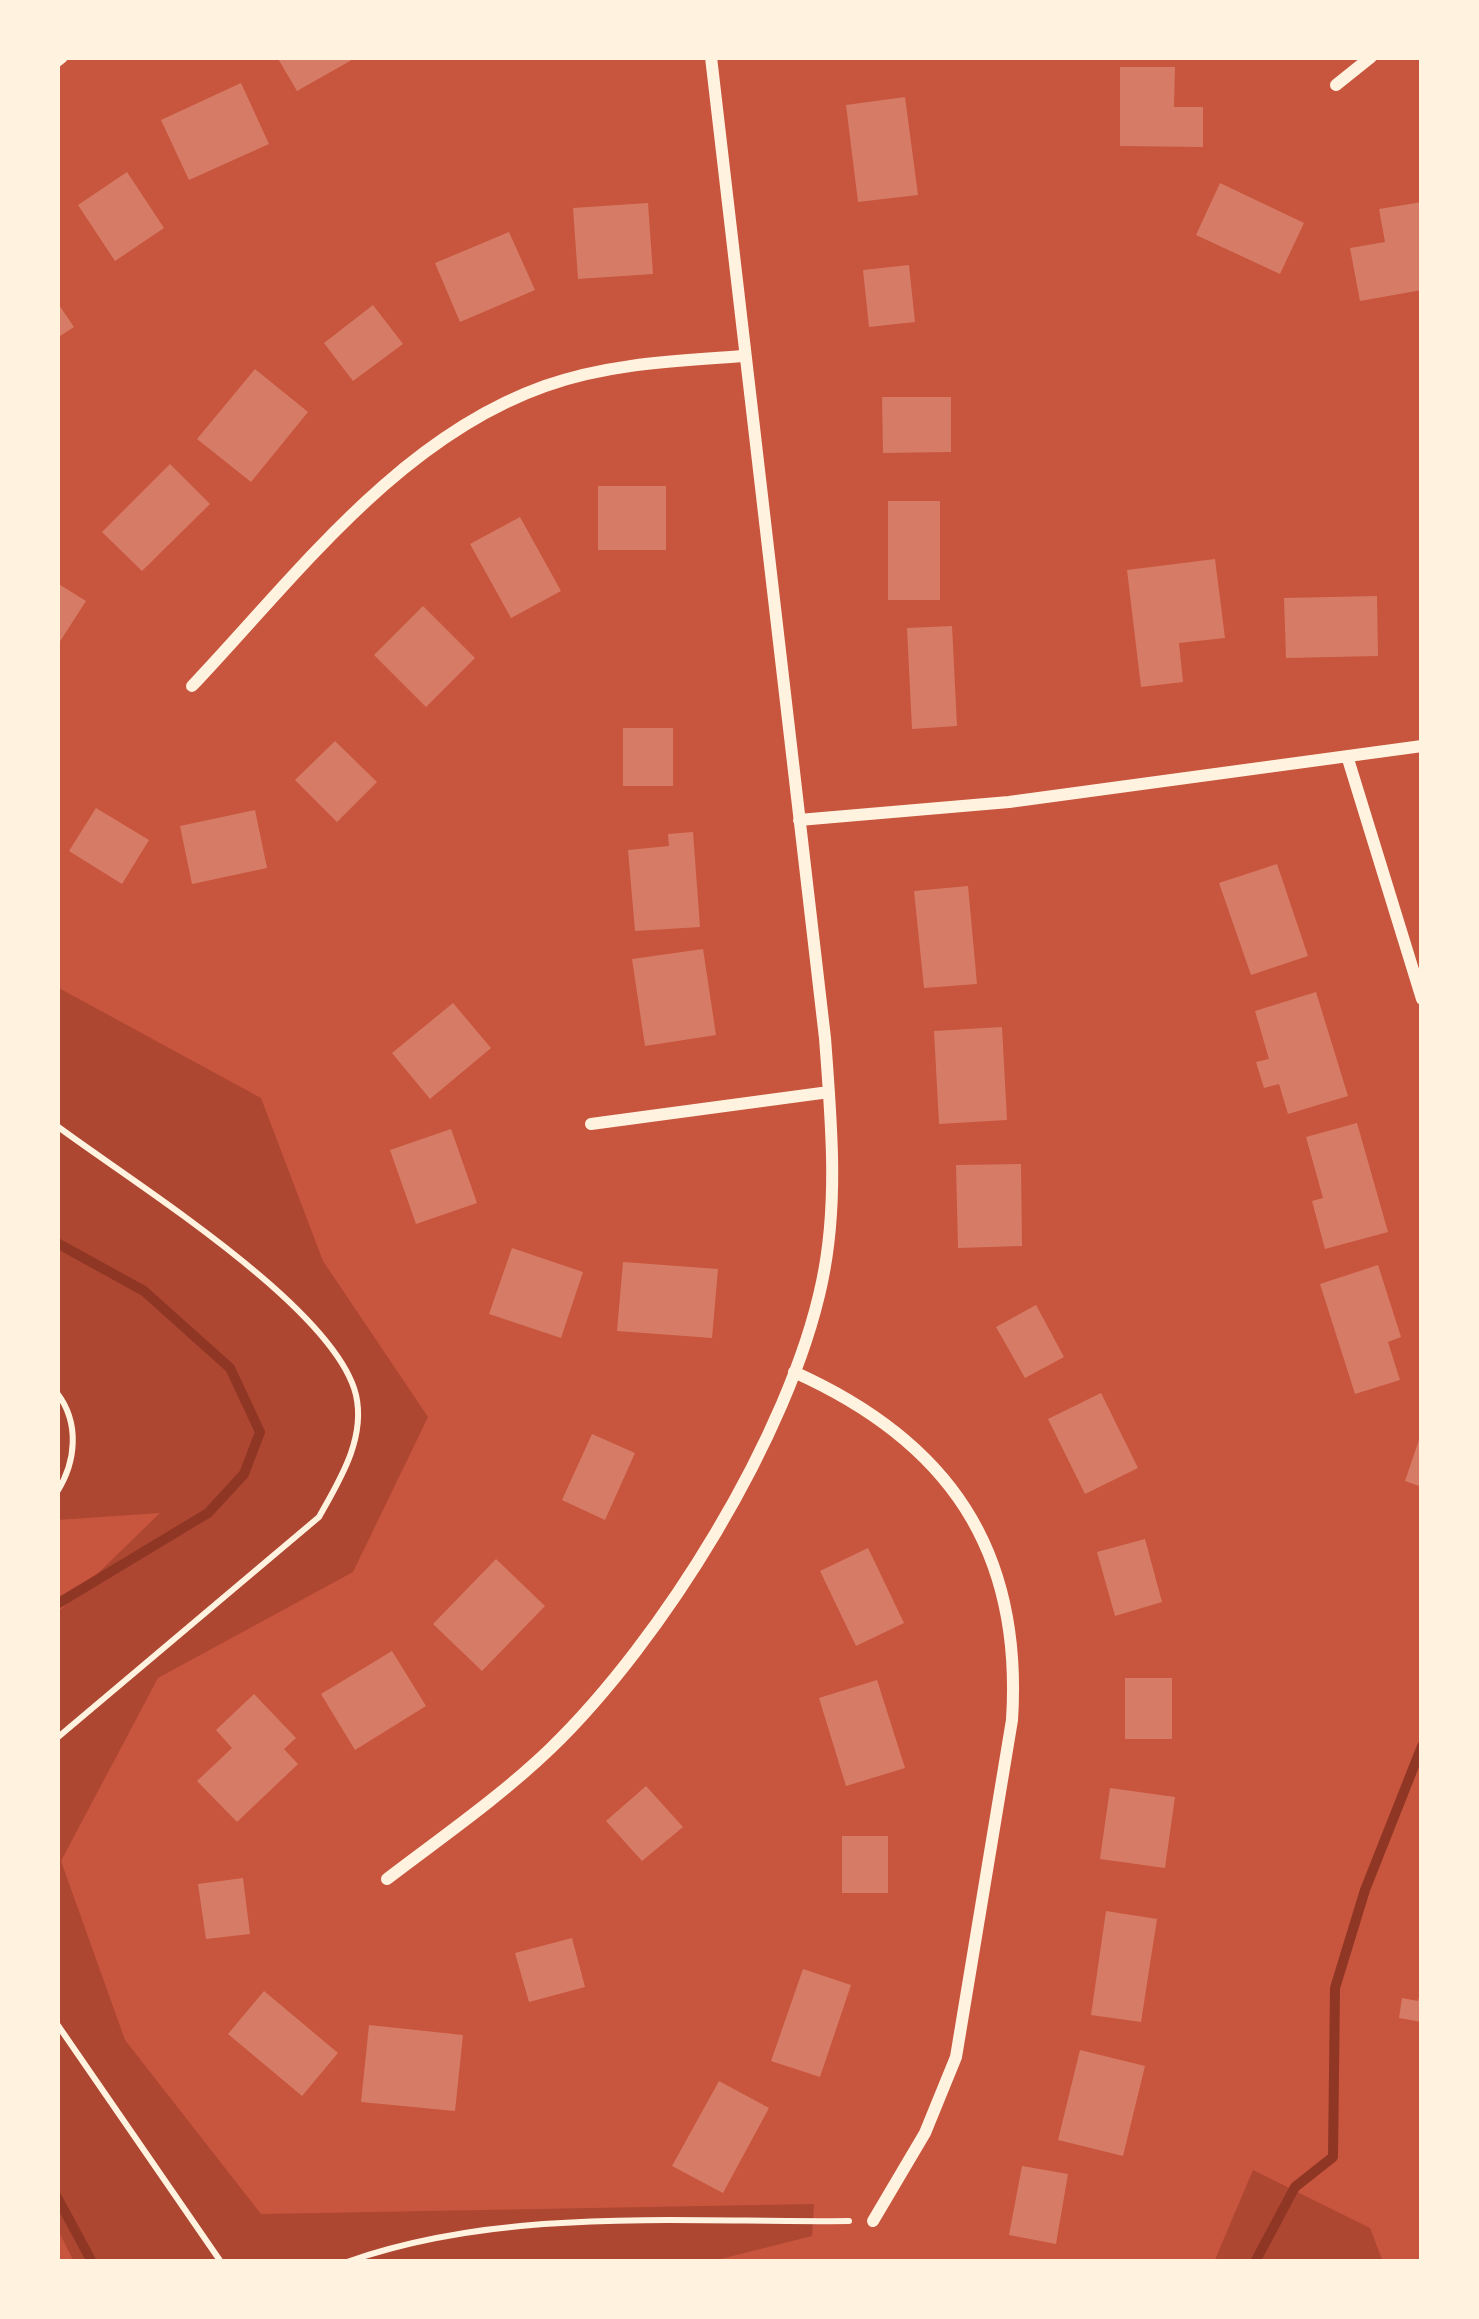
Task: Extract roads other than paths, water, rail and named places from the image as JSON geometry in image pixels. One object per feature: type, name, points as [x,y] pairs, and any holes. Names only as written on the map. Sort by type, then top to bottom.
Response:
[{"type":"street","points":[[387,1879],[515,1780],[610,1685],[650,1633],[765,1437],[794,1372],[823,1280],[832,1206],[829,1092],[711,57]]},
{"type":"street","points":[[1336,85],[1372,57]]},
{"type":"street","points":[[192,686],[367,502],[431,447],[482,414],[545,386],[611,368],[744,356]]},
{"type":"street","points":[[799,820],[1010,802],[1422,746]]},
{"type":"street","points":[[1348,759],[1422,999]]},
{"type":"street","points":[[592,1124],[829,1092]]},
{"type":"street","points":[[794,1372],[868,1408],[912,1442],[948,1482],[991,1553],[1008,1609],[1016,1665],[1012,1720],[956,2057],[925,2133],[873,2221]]},
{"type":"waterway","points":[[57,1243],[144,1291],[230,1368],[260,1432],[244,1474],[208,1513],[57,1604]]},
{"type":"waterway","points":[[1255,2262],[1295,2187],[1333,2157],[1335,1988],[1365,1890],[1422,1746]]},
{"type":"waterway","points":[[57,2197],[92,2262]]}]
